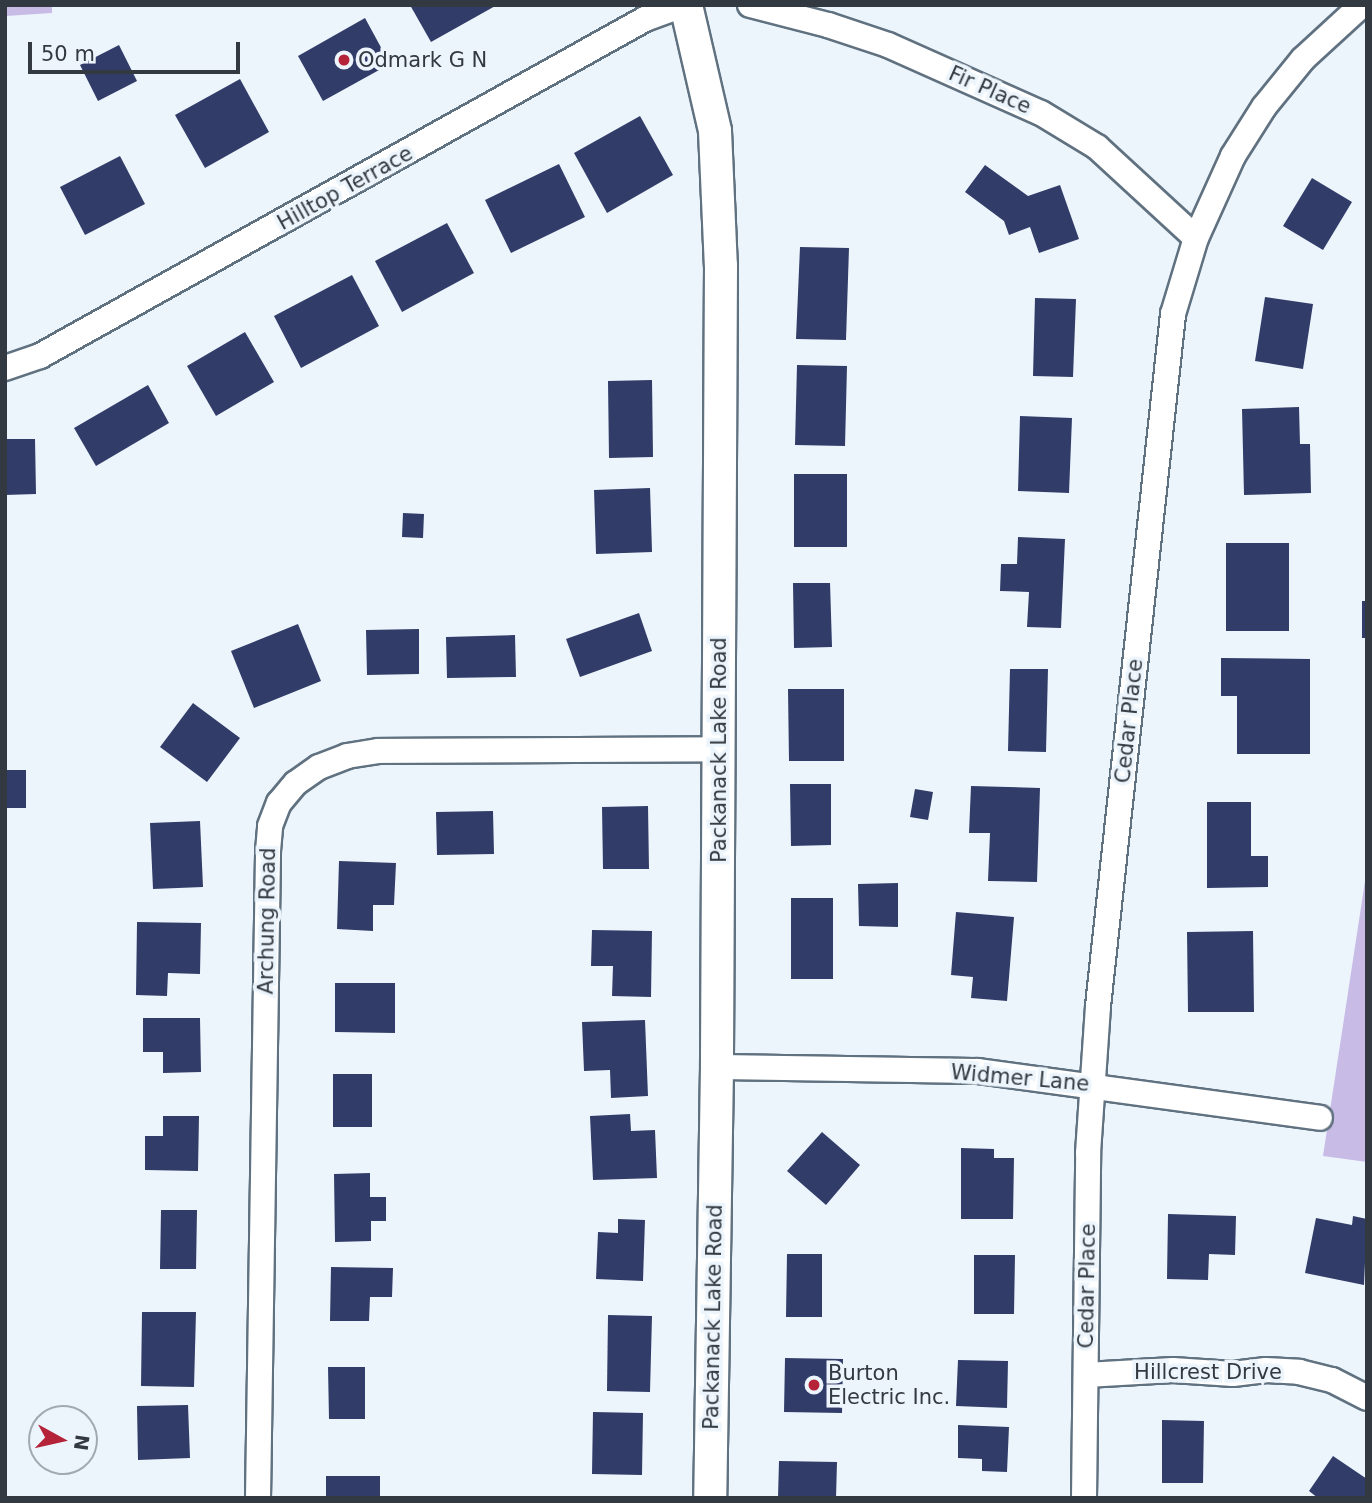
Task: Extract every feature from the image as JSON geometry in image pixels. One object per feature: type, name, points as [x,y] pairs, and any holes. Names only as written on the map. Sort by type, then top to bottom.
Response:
[{"type":"street","name":"Hilltop Terrace","points":[[5,368],[40,356],[645,19],[684,5]]},
{"type":"street","name":"Packanack Lake Road","points":[[684,5],[715,131],[721,266],[717,1067],[710,1498]]},
{"type":"street","name":"Fir Place","points":[[750,5],[828,25],[888,46],[1041,113],[1097,147],[1196,238]]},
{"type":"street","name":"Cedar Place","points":[[1084,1498],[1088,1153],[1098,1006],[1173,314],[1196,238],[1233,156],[1264,107],[1303,59],[1362,5]]},
{"type":"street","name":"Archung Road","points":[[258,1498],[268,851],[270,826],[279,803],[296,783],[319,767],[347,756],[378,751],[719,750]]},
{"type":"street","name":"Widmer Lane","points":[[717,1067],[978,1071],[1093,1084],[1320,1118]]},
{"type":"street","name":"Hillcrest Drive","points":[[1086,1376],[1173,1370],[1233,1374],[1266,1370],[1299,1372],[1332,1380],[1367,1398]]},
{"type":"shaded area","points":[[6,5],[52,5],[52,13],[6,16]]},
{"type":"shaded area","points":[[1367,868],[1367,1162],[1323,1156]]},
{"type":"building","points":[[410,5],[497,5],[431,42]]},
{"type":"building","name":"Odmark G N","points":[[365,18],[390,64],[323,101],[298,56]]},
{"type":"building","points":[[119,45],[137,81],[98,101],[80,65]]},
{"type":"building","points":[[240,79],[269,132],[205,168],[175,115]]},
{"type":"building","points":[[640,116],[673,175],[607,213],[574,153]]},
{"type":"building","points":[[120,156],[145,204],[85,235],[60,187]]},
{"type":"building","points":[[559,164],[585,217],[511,253],[485,200]]},
{"type":"building","points":[[985,165],[1028,196],[1060,185],[1079,239],[1039,253],[1030,227],[1009,235],[1004,221],[965,192]]},
{"type":"building","points":[[1312,178],[1352,202],[1323,250],[1283,226]]},
{"type":"building","points":[[447,223],[474,273],[402,312],[375,261]]},
{"type":"building","points":[[800,247],[849,248],[846,340],[796,339]]},
{"type":"building","points":[[352,275],[379,326],[301,368],[274,316]]},
{"type":"building","points":[[1265,297],[1313,304],[1303,369],[1255,361]]},
{"type":"building","points":[[1035,298],[1076,299],[1073,377],[1033,376]]},
{"type":"building","points":[[245,332],[274,382],[216,416],[187,366]]},
{"type":"building","points":[[797,365],[847,366],[845,446],[795,445]]},
{"type":"building","points":[[652,380],[653,457],[609,458],[608,381]]},
{"type":"building","points":[[148,385],[169,423],[96,466],[74,428]]},
{"type":"building","points":[[1299,407],[1300,444],[1310,444],[1311,493],[1244,495],[1242,409]]},
{"type":"building","points":[[1020,416],[1072,418],[1069,493],[1018,491]]},
{"type":"building","points":[[5,439],[35,439],[36,494],[5,495]]},
{"type":"building","points":[[794,474],[847,474],[847,547],[794,547]]},
{"type":"building","points":[[650,488],[652,552],[596,554],[594,490]]},
{"type":"building","points":[[403,513],[424,514],[423,538],[402,537]]},
{"type":"building","points":[[1018,537],[1065,539],[1061,628],[1027,627],[1029,592],[1000,591],[1001,564],[1017,564]]},
{"type":"building","points":[[1226,543],[1289,543],[1289,631],[1226,631]]},
{"type":"building","points":[[793,583],[830,583],[832,647],[794,648]]},
{"type":"building","points":[[1362,601],[1367,601],[1367,638],[1362,638]]},
{"type":"building","points":[[639,613],[652,651],[580,677],[566,639]]},
{"type":"building","points":[[298,624],[321,681],[254,708],[231,651]]},
{"type":"building","points":[[419,629],[419,674],[367,675],[366,630]]},
{"type":"building","points":[[515,635],[516,677],[447,678],[446,637]]},
{"type":"building","points":[[1221,658],[1310,659],[1310,754],[1237,754],[1237,696],[1221,696]]},
{"type":"building","points":[[1010,669],[1048,669],[1046,752],[1008,751]]},
{"type":"building","points":[[788,689],[844,689],[844,761],[789,761]]},
{"type":"building","points":[[193,703],[240,738],[207,782],[160,747]]},
{"type":"building","points":[[5,770],[26,770],[26,808],[5,808]]},
{"type":"building","points":[[790,784],[831,784],[831,845],[791,846]]},
{"type":"building","points":[[971,786],[1040,788],[1037,882],[988,881],[990,833],[969,833]]},
{"type":"building","points":[[915,789],[933,792],[928,820],[910,817]]},
{"type":"building","points":[[1207,802],[1251,802],[1251,856],[1268,856],[1268,887],[1207,888]]},
{"type":"building","points":[[648,806],[649,869],[603,869],[602,807]]},
{"type":"building","points":[[493,811],[494,854],[437,855],[436,812]]},
{"type":"building","points":[[200,821],[203,887],[153,889],[150,823]]},
{"type":"building","points":[[339,861],[396,863],[394,905],[373,905],[373,931],[337,929]]},
{"type":"building","points":[[898,883],[898,927],[859,926],[858,884]]},
{"type":"building","points":[[791,898],[833,898],[833,979],[791,979]]},
{"type":"building","points":[[956,912],[1014,917],[1007,1001],[971,998],[973,977],[951,975]]},
{"type":"building","points":[[137,922],[201,923],[200,974],[168,973],[167,996],[136,995]]},
{"type":"building","points":[[592,930],[652,931],[651,997],[612,996],[613,966],[591,966]]},
{"type":"building","points":[[1253,931],[1254,1012],[1188,1012],[1187,932]]},
{"type":"building","points":[[335,983],[395,983],[395,1033],[335,1032]]},
{"type":"building","points":[[143,1018],[200,1018],[201,1072],[163,1073],[163,1052],[143,1052]]},
{"type":"building","points":[[645,1020],[648,1096],[611,1098],[610,1070],[584,1071],[582,1022]]},
{"type":"building","points":[[333,1074],[372,1074],[372,1127],[333,1127]]},
{"type":"building","points":[[630,1114],[631,1131],[655,1130],[657,1178],[593,1180],[590,1116]]},
{"type":"building","points":[[163,1116],[199,1116],[198,1171],[145,1170],[145,1136],[163,1136]]},
{"type":"building","points":[[822,1132],[860,1165],[826,1205],[787,1171]]},
{"type":"building","points":[[961,1148],[994,1149],[994,1158],[1014,1158],[1013,1219],[961,1219]]},
{"type":"building","points":[[370,1173],[370,1197],[386,1197],[386,1221],[371,1221],[371,1241],[335,1242],[334,1174]]},
{"type":"building","points":[[161,1210],[197,1210],[196,1269],[160,1269]]},
{"type":"building","points":[[1168,1214],[1236,1216],[1235,1255],[1209,1254],[1208,1280],[1167,1279]]},
{"type":"building","points":[[1353,1216],[1367,1219],[1364,1285],[1305,1273],[1316,1218],[1352,1225]]},
{"type":"building","points":[[618,1219],[645,1220],[643,1281],[596,1279],[598,1232],[618,1233]]},
{"type":"building","points":[[787,1254],[822,1254],[822,1317],[786,1317]]},
{"type":"building","points":[[974,1255],[1015,1255],[1014,1314],[974,1314]]},
{"type":"building","points":[[331,1267],[393,1268],[392,1297],[370,1297],[369,1321],[330,1321]]},
{"type":"building","points":[[142,1312],[196,1312],[194,1387],[141,1386]]},
{"type":"building","points":[[608,1315],[652,1316],[650,1392],[607,1391]]},
{"type":"building","name":"Burton Electric Inc.","points":[[785,1358],[843,1359],[842,1413],[784,1412]]},
{"type":"building","points":[[958,1360],[1008,1361],[1007,1408],[956,1406]]},
{"type":"building","points":[[328,1367],[365,1367],[365,1419],[329,1419]]},
{"type":"building","points":[[188,1405],[190,1458],[138,1460],[137,1406]]},
{"type":"building","points":[[593,1412],[643,1413],[642,1475],[592,1474]]},
{"type":"building","points":[[1162,1420],[1204,1421],[1203,1483],[1162,1483]]},
{"type":"building","points":[[958,1425],[1009,1427],[1007,1472],[982,1471],[982,1459],[958,1458]]},
{"type":"building","points":[[1333,1456],[1367,1479],[1367,1498],[1318,1498],[1309,1491]]},
{"type":"building","points":[[779,1461],[837,1462],[836,1498],[778,1498]]},
{"type":"building","points":[[326,1476],[380,1476],[380,1497],[326,1498]]},
{"type":"place","name":"Odmark G N","points":[[344,60]]},
{"type":"place","name":"Burton Electric Inc.","points":[[814,1385]]}]
